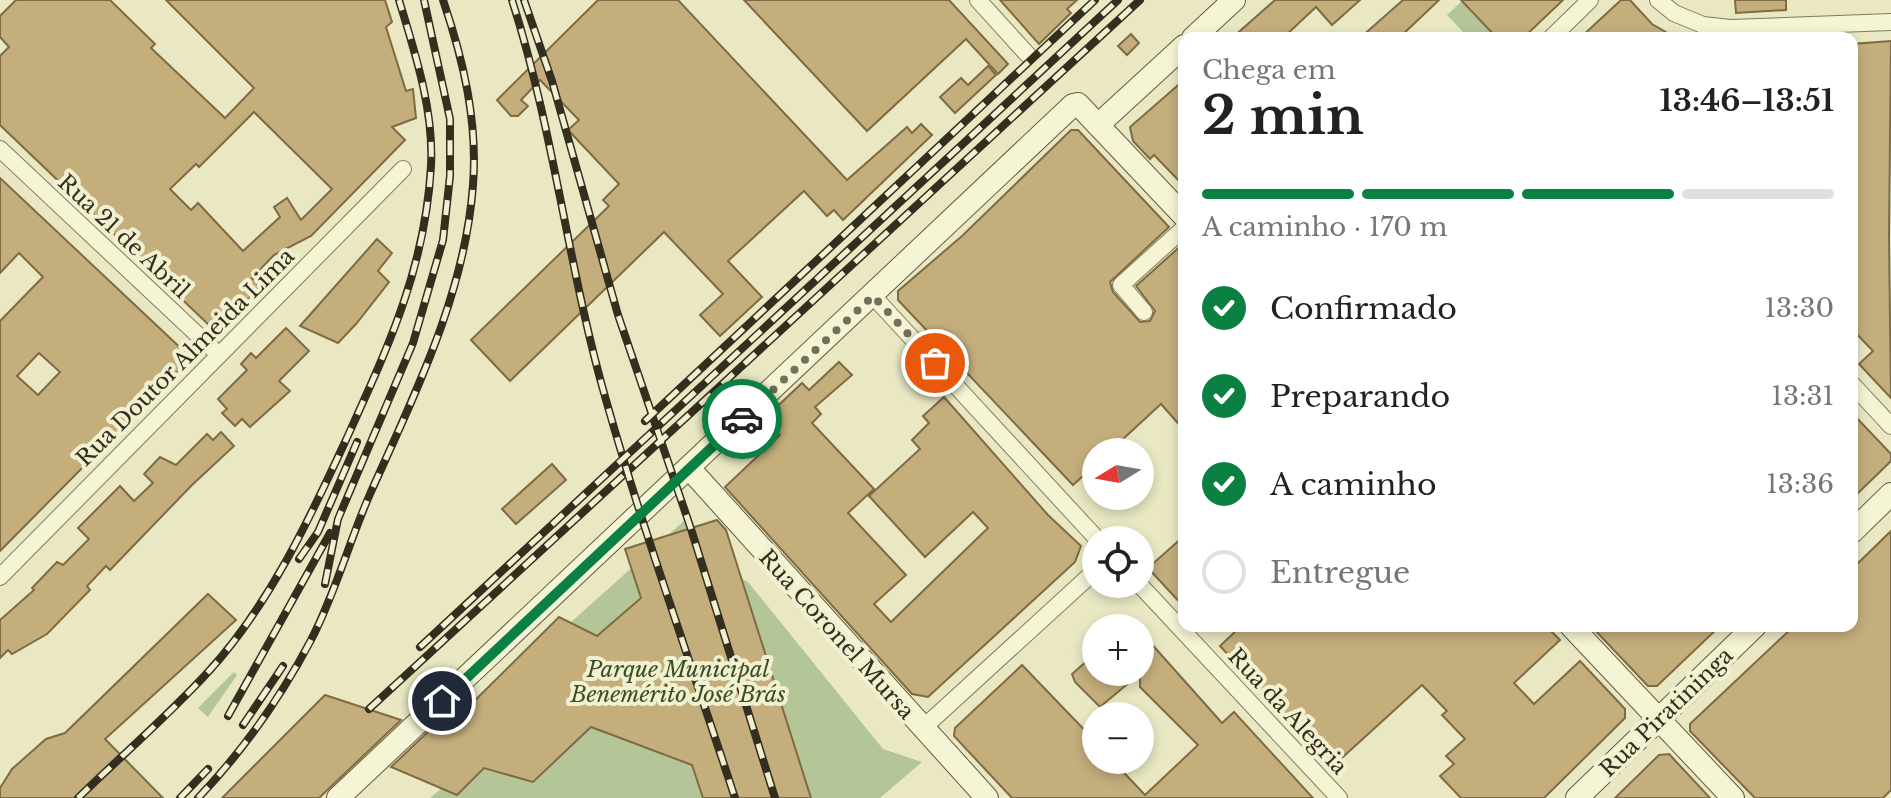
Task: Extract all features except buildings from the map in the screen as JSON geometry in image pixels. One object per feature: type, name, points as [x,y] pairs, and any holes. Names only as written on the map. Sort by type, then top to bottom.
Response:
[{"type":"street","points":[[978,0],[1028,55]]},
{"type":"street","points":[[1199,32],[1234,0]]},
{"type":"street","points":[[1557,32],[1590,0]]},
{"type":"street","points":[[1658,0],[1674,13],[1703,25],[1730,28],[1891,22]]},
{"type":"street","points":[[1098,125],[1178,52]]},
{"type":"street","points":[[352,794],[689,468],[1076,104],[1178,210]]},
{"type":"street","name":"Rua 21 de Abril","points":[[0,149],[218,354]]},
{"type":"street","name":"Rua Doutor Almeida Lima","points":[[0,577],[403,169]]},
{"type":"street","points":[[1144,312],[1121,285],[1178,233]]},
{"type":"street","points":[[873,296],[1085,526]]},
{"type":"street","points":[[1858,390],[1891,426]]},
{"type":"street","name":"Rua Coronel Mursa","points":[[689,468],[987,798]]},
{"type":"street","points":[[1858,526],[1891,494]]},
{"type":"street","points":[[922,729],[1082,583]]},
{"type":"street","name":"Rua da Alegria","points":[[1152,598],[1178,626]]},
{"type":"street","name":"Rua da Alegria","points":[[1184,632],[1339,798]]},
{"type":"street","points":[[1577,632],[1733,798]]},
{"type":"street","name":"Rua Piratininga","points":[[1577,798],[1749,632]]},
{"type":"green space","points":[[1462,1],[1491,32],[1463,32],[1447,15]]},
{"type":"green space","name":"Parque Municipal Benemérito José Brás","points":[[686,519],[689,531],[731,574],[748,582],[883,749],[922,762],[880,798],[430,798],[455,777],[569,624]]},
{"type":"green space","points":[[234,672],[237,675],[208,717],[198,708]]},
{"type":"railway","points":[[78,798],[193,688],[250,619],[286,562],[317,502],[389,341],[402,308],[421,240],[431,166],[426,103],[399,0]]},
{"type":"railway","points":[[325,584],[338,519],[413,343],[443,240],[450,176],[450,119],[424,0]]},
{"type":"railway","points":[[198,798],[260,723],[311,640],[370,494],[420,382],[460,266],[473,185],[473,137],[457,45],[443,0]]},
{"type":"railway","points":[[512,0],[539,99],[581,300],[606,400],[652,550],[735,798]]},
{"type":"railway","points":[[524,0],[552,81],[618,315],[691,529],[775,798]]},
{"type":"railway","points":[[645,421],[1095,0]]},
{"type":"railway","points":[[420,647],[1118,0]]},
{"type":"railway","points":[[369,709],[1140,0]]},
{"type":"railway","points":[[299,559],[318,532],[357,442]]},
{"type":"railway","points":[[228,716],[330,533]]},
{"type":"railway","points":[[243,725],[283,666]]},
{"type":"railway","points":[[180,798],[208,769]]},
{"type":"way so far","points":[[742,419],[873,296],[935,363]]},
{"type":"route","points":[[442,701],[742,419]]}]
